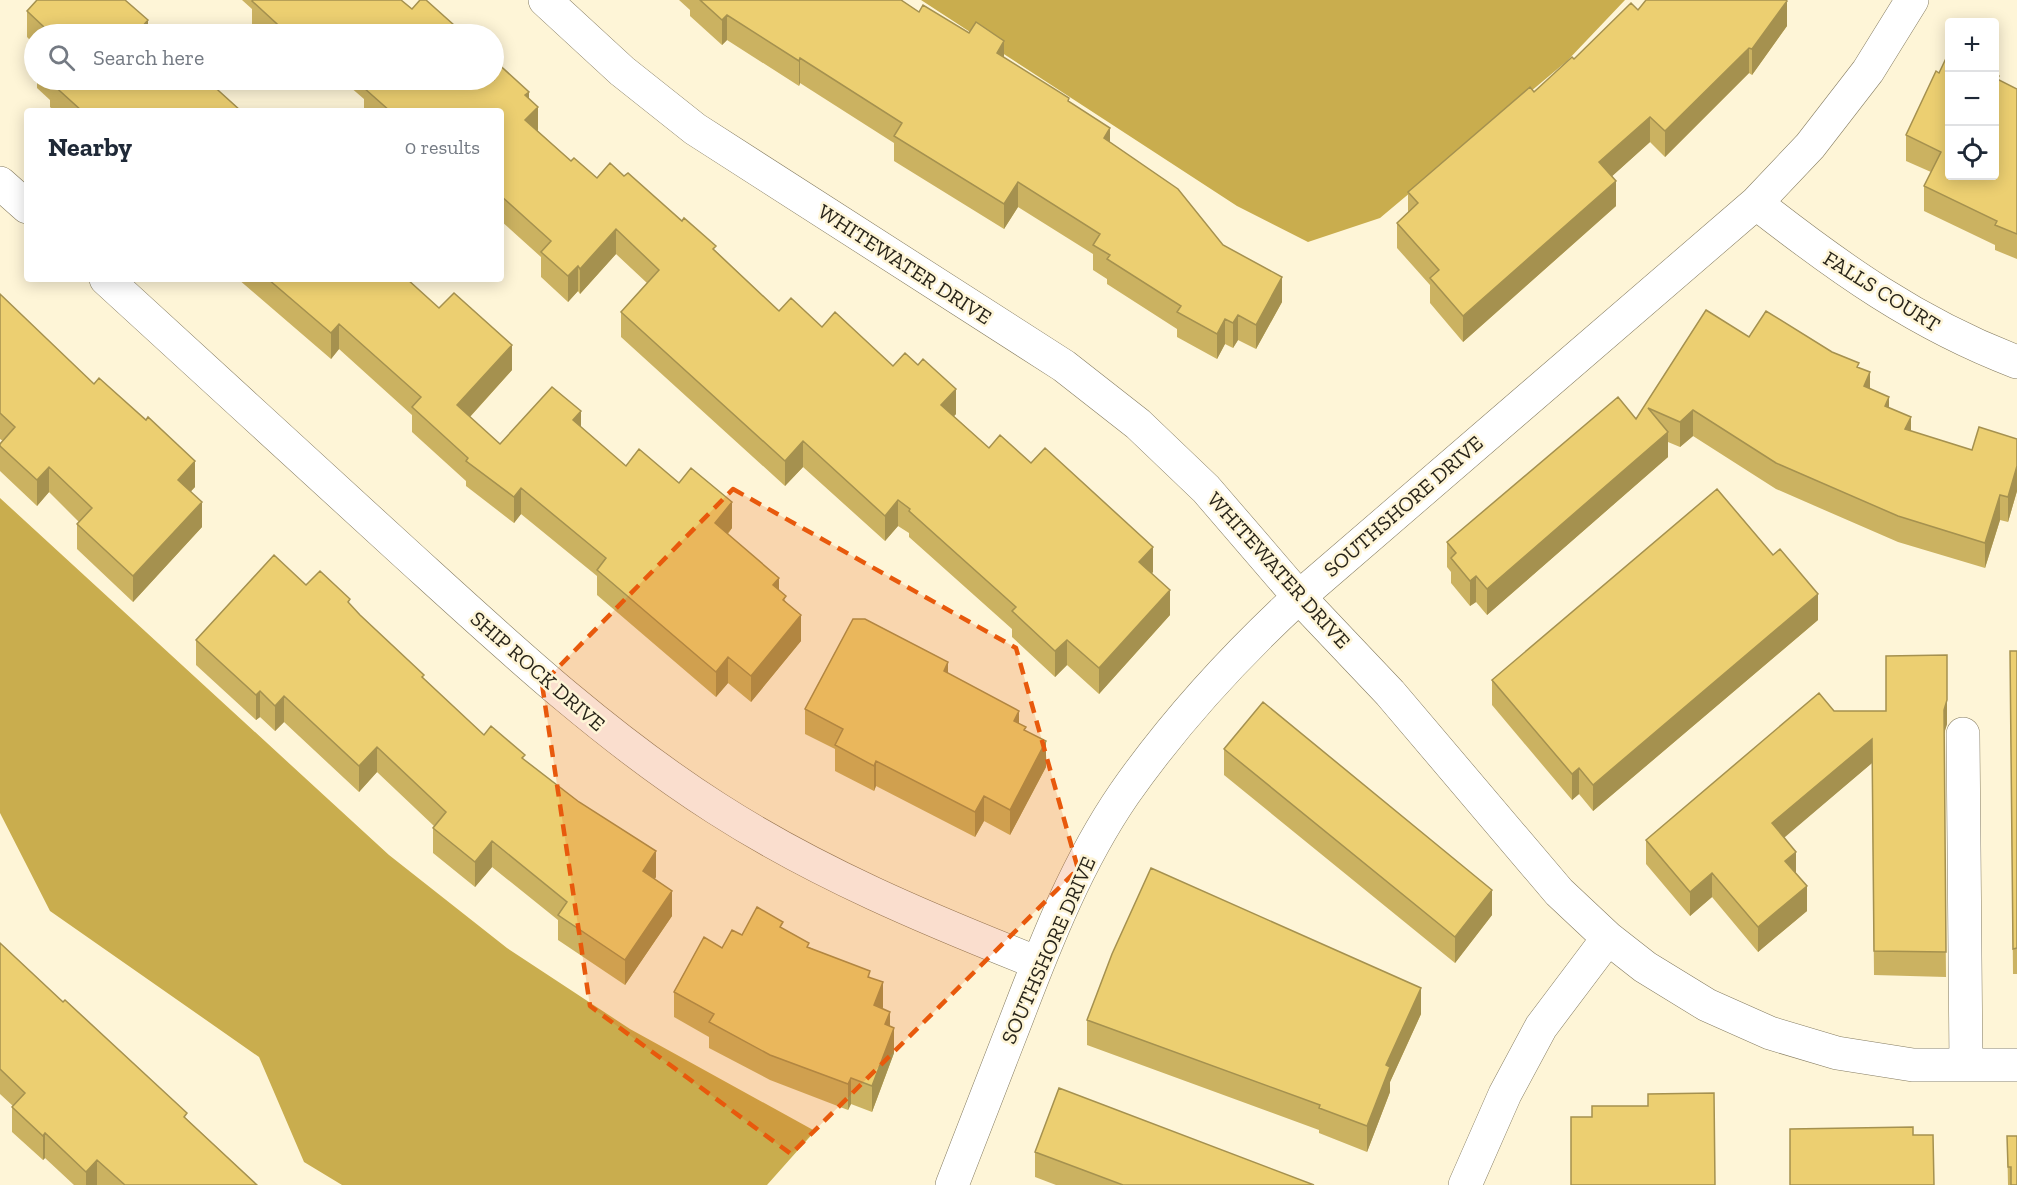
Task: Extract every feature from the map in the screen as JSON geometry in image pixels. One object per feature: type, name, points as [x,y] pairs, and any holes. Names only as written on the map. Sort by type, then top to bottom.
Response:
[{"type":"street","name":"WHITEWATER DRIVE","points":[[545,0],[622,71],[696,129],[1064,366],[1138,424],[1206,489],[1299,597],[1390,693],[1558,892],[1608,938],[1645,967],[1707,1005],[1770,1033],[1837,1053],[1912,1065],[2017,1065]]},
{"type":"street","name":"SOUTHSHORE DRIVE","points":[[952,1185],[1038,963],[1076,877],[1123,796],[1179,720],[1241,650],[1299,597],[1756,202],[1810,146],[1868,71],[1912,0]]},
{"type":"street","points":[[0,183],[24,204]]},
{"type":"street","name":"FALLS COURT","points":[[1756,202],[1831,262],[1911,312],[1980,348],[2017,362]]},
{"type":"street","name":"SHIP ROCK DRIVE","points":[[109,282],[537,674],[614,737],[717,809],[804,860],[916,914],[1038,963]]},
{"type":"street","points":[[1963,734],[1966,1065]]},
{"type":"street","points":[[1465,1185],[1505,1094],[1541,1027],[1608,938]]},
{"type":"highlighted area","points":[[733,489],[1016,648],[1078,869],[791,1154],[590,1006],[542,684]]},
{"type":"shaded area","points":[[921,0],[1625,0],[1567,61],[1380,218],[1308,242],[1237,206]]},
{"type":"shaded area","points":[[0,498],[389,855],[507,948],[630,1029],[815,1131],[767,1185],[342,1185],[304,1162],[259,1057],[50,911],[0,813]]},
{"type":"building","points":[[37,0],[125,0],[148,20],[145,24],[41,24],[27,11]]},
{"type":"building","points":[[401,0],[412,9],[420,0],[426,0],[453,24],[277,24],[252,1]]},
{"type":"building","points":[[700,0],[901,0],[919,12],[923,5],[969,33],[976,22],[1004,41],[997,53],[1069,98],[1068,101],[1110,128],[1104,138],[1178,189],[1223,245],[1282,277],[1256,325],[1238,315],[1233,323],[1225,319],[1217,334],[1177,312],[1181,306],[1107,259],[1110,255],[1093,245],[1100,234],[1018,182],[1004,204],[894,136],[902,123],[727,15],[722,20]]},
{"type":"building","points":[[1646,0],[1787,1],[1752,49],[1749,48],[1665,131],[1650,117],[1599,162],[1616,181],[1463,316],[1430,278],[1439,270],[1397,223],[1418,203],[1408,192],[1530,87],[1534,92],[1572,57],[1574,59],[1631,3],[1638,10]]},
{"type":"building","points":[[1945,60],[1945,180],[1999,180],[1999,80],[2017,89],[2017,234],[1995,225],[1997,221],[1924,186],[1941,152],[1906,135],[1936,71],[1939,73]]},
{"type":"building","points":[[504,69],[529,92],[525,95],[538,107],[525,120],[571,161],[574,158],[597,178],[610,163],[624,176],[628,173],[682,221],[684,218],[716,246],[713,249],[779,311],[791,298],[822,327],[835,312],[893,366],[905,353],[918,365],[923,359],[956,389],[941,405],[989,448],[1000,435],[1031,463],[1045,448],[1153,547],[1139,562],[1170,590],[1099,668],[1067,640],[1055,651],[1012,611],[1016,607],[909,511],[910,509],[898,500],[885,516],[803,441],[785,461],[621,312],[659,270],[616,229],[580,269],[578,266],[568,276],[541,252],[551,241],[504,199],[504,108],[387,108],[366,90],[504,90]]},
{"type":"building","points":[[59,90],[218,90],[238,108],[79,108]]},
{"type":"building","points":[[272,282],[410,282],[439,308],[454,293],[512,345],[457,405],[500,444],[552,387],[581,411],[573,420],[626,466],[639,449],[679,483],[691,468],[732,502],[715,523],[779,578],[773,585],[786,596],[783,600],[801,615],[751,676],[728,657],[716,672],[597,570],[606,558],[521,488],[514,497],[466,461],[468,458],[412,407],[421,397],[339,324],[331,333]]},
{"type":"building","points":[[0,294],[94,384],[99,378],[146,420],[148,417],[195,461],[178,480],[202,502],[133,576],[77,524],[92,508],[49,467],[37,480],[0,446],[15,427],[0,413]]},
{"type":"building","points":[[1706,310],[1749,337],[1766,311],[1832,352],[1859,363],[1857,367],[1870,372],[1864,386],[1889,397],[1885,406],[1911,417],[1905,429],[1972,450],[1979,427],[2017,439],[2017,466],[2008,497],[2000,495],[1985,543],[1898,516],[1776,463],[1693,410],[1680,422],[1648,408],[1668,432],[1487,589],[1476,576],[1470,581],[1451,558],[1456,553],[1447,542],[1618,397],[1636,419]]},
{"type":"building","points":[[1717,489],[1773,555],[1780,549],[1818,594],[1593,785],[1579,768],[1572,774],[1492,680]]},
{"type":"building","points":[[274,555],[306,585],[320,571],[350,599],[348,602],[360,615],[424,675],[422,677],[484,735],[491,726],[525,755],[522,758],[579,802],[656,851],[643,871],[672,891],[625,960],[558,915],[567,902],[492,841],[475,862],[433,828],[446,812],[377,747],[359,766],[284,696],[275,706],[260,691],[256,695],[196,640]]},
{"type":"building","points":[[853,619],[865,619],[948,662],[944,671],[1019,711],[1014,721],[1026,727],[1024,730],[1046,741],[1010,810],[984,796],[975,812],[876,761],[874,766],[835,745],[843,729],[805,709]]},
{"type":"building","points":[[2010,651],[2017,651],[2017,948],[2013,949]]},
{"type":"building","points":[[1947,655],[1947,700],[1944,710],[1946,952],[1874,951],[1872,739],[1772,823],[1796,852],[1785,861],[1807,886],[1758,927],[1712,873],[1690,892],[1646,840],[1819,693],[1834,711],[1886,711],[1886,656]]},
{"type":"building","points":[[1263,702],[1492,890],[1455,937],[1224,749]]},
{"type":"building","points":[[1151,868],[1421,988],[1386,1065],[1390,1067],[1367,1126],[1319,1108],[1320,1105],[1087,1020],[1112,954]]},
{"type":"building","points":[[757,907],[783,922],[780,927],[809,943],[807,947],[870,971],[868,977],[883,982],[874,1005],[890,1012],[885,1024],[894,1028],[872,1086],[851,1078],[848,1084],[770,1055],[709,1022],[714,1014],[674,992],[704,937],[722,948],[732,930],[742,935]]},
{"type":"building","points":[[0,943],[187,1113],[184,1117],[257,1185],[125,1185],[97,1160],[86,1172],[45,1133],[43,1136],[12,1107],[25,1093],[0,1069]]},
{"type":"building","points":[[1059,1088],[1314,1185],[1123,1185],[1035,1152]]},
{"type":"building","points":[[1714,1093],[1715,1185],[1571,1185],[1571,1117],[1592,1117],[1592,1106],[1648,1106],[1648,1094]]},
{"type":"building","points":[[1913,1127],[1913,1135],[1933,1135],[1934,1185],[1790,1185],[1790,1129]]},
{"type":"building","points":[[2007,1136],[2017,1136],[2017,1185],[2011,1185]]}]
